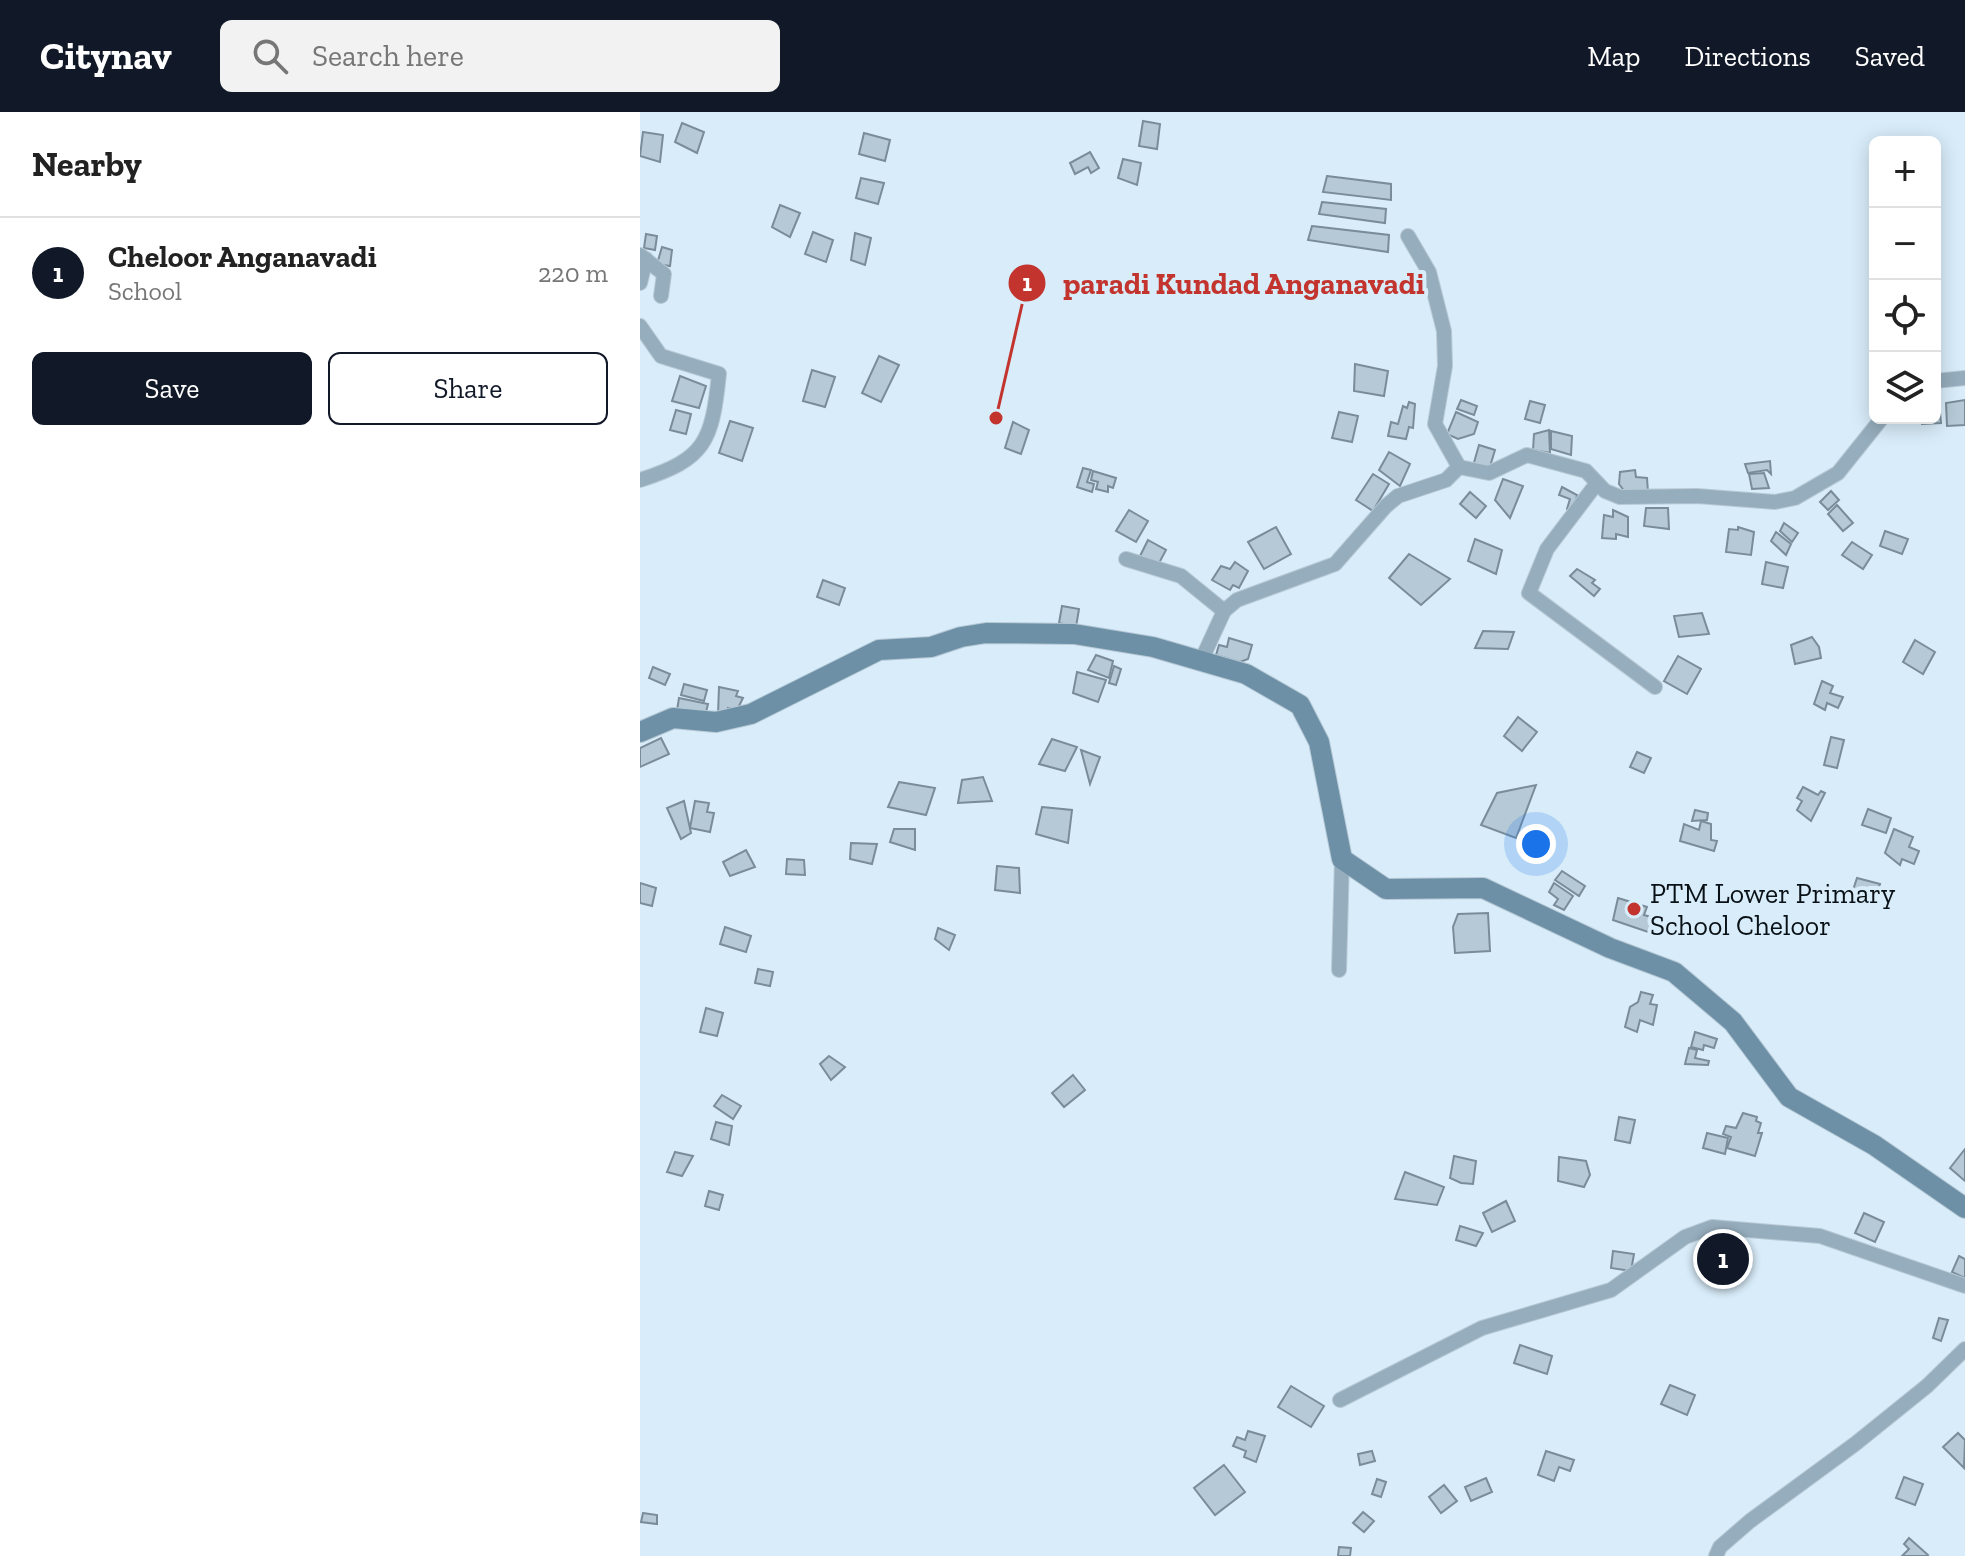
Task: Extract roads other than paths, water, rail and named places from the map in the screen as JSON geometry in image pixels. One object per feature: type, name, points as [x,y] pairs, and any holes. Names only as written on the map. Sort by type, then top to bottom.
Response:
[{"type":"main road","points":[[640,732],[673,718],[716,722],[751,714],[879,650],[931,647],[974,635],[1074,634],[1153,647],[1246,674],[1300,705],[1319,742],[1342,859],[1386,889],[1483,888],[1610,948],[1674,972],[1733,1022],[1789,1097],[1874,1145],[1965,1208]]},
{"type":"street","points":[[1408,236],[1429,272],[1444,331],[1445,366],[1435,424],[1459,467],[1489,473],[1527,455],[1567,463],[1586,471],[1597,483],[1620,497],[1697,496],[1775,502],[1795,498],[1838,473],[1877,424]]},
{"type":"street","points":[[640,283],[643,257]]},
{"type":"street","points":[[643,257],[664,274],[661,296]]},
{"type":"street","points":[[640,326],[661,356],[719,374],[705,445],[675,469],[640,480]]},
{"type":"street","points":[[1941,380],[1965,378]]},
{"type":"street","points":[[1201,661],[1224,611],[1237,600],[1335,564],[1398,496],[1446,480],[1459,467]]},
{"type":"street","points":[[1597,483],[1547,549],[1529,593],[1655,687]]},
{"type":"street","points":[[1126,559],[1181,576],[1224,611]]},
{"type":"street","points":[[1339,970],[1342,859]]},
{"type":"street","points":[[1340,1400],[1482,1328],[1611,1290],[1685,1237],[1712,1227],[1820,1236],[1965,1286]]},
{"type":"street","points":[[1716,1556],[1720,1547],[1740,1530],[1855,1444],[1927,1386],[1965,1349]]},
{"type":"place","name":"paradi Kundad Anganavadi","points":[[996,418]]},
{"type":"place","name":"PTM Lower Primary School Cheloor","points":[[1634,909]]},
{"type":"place","name":"Cheloor Anganavadi","points":[[1723,1259]]}]
